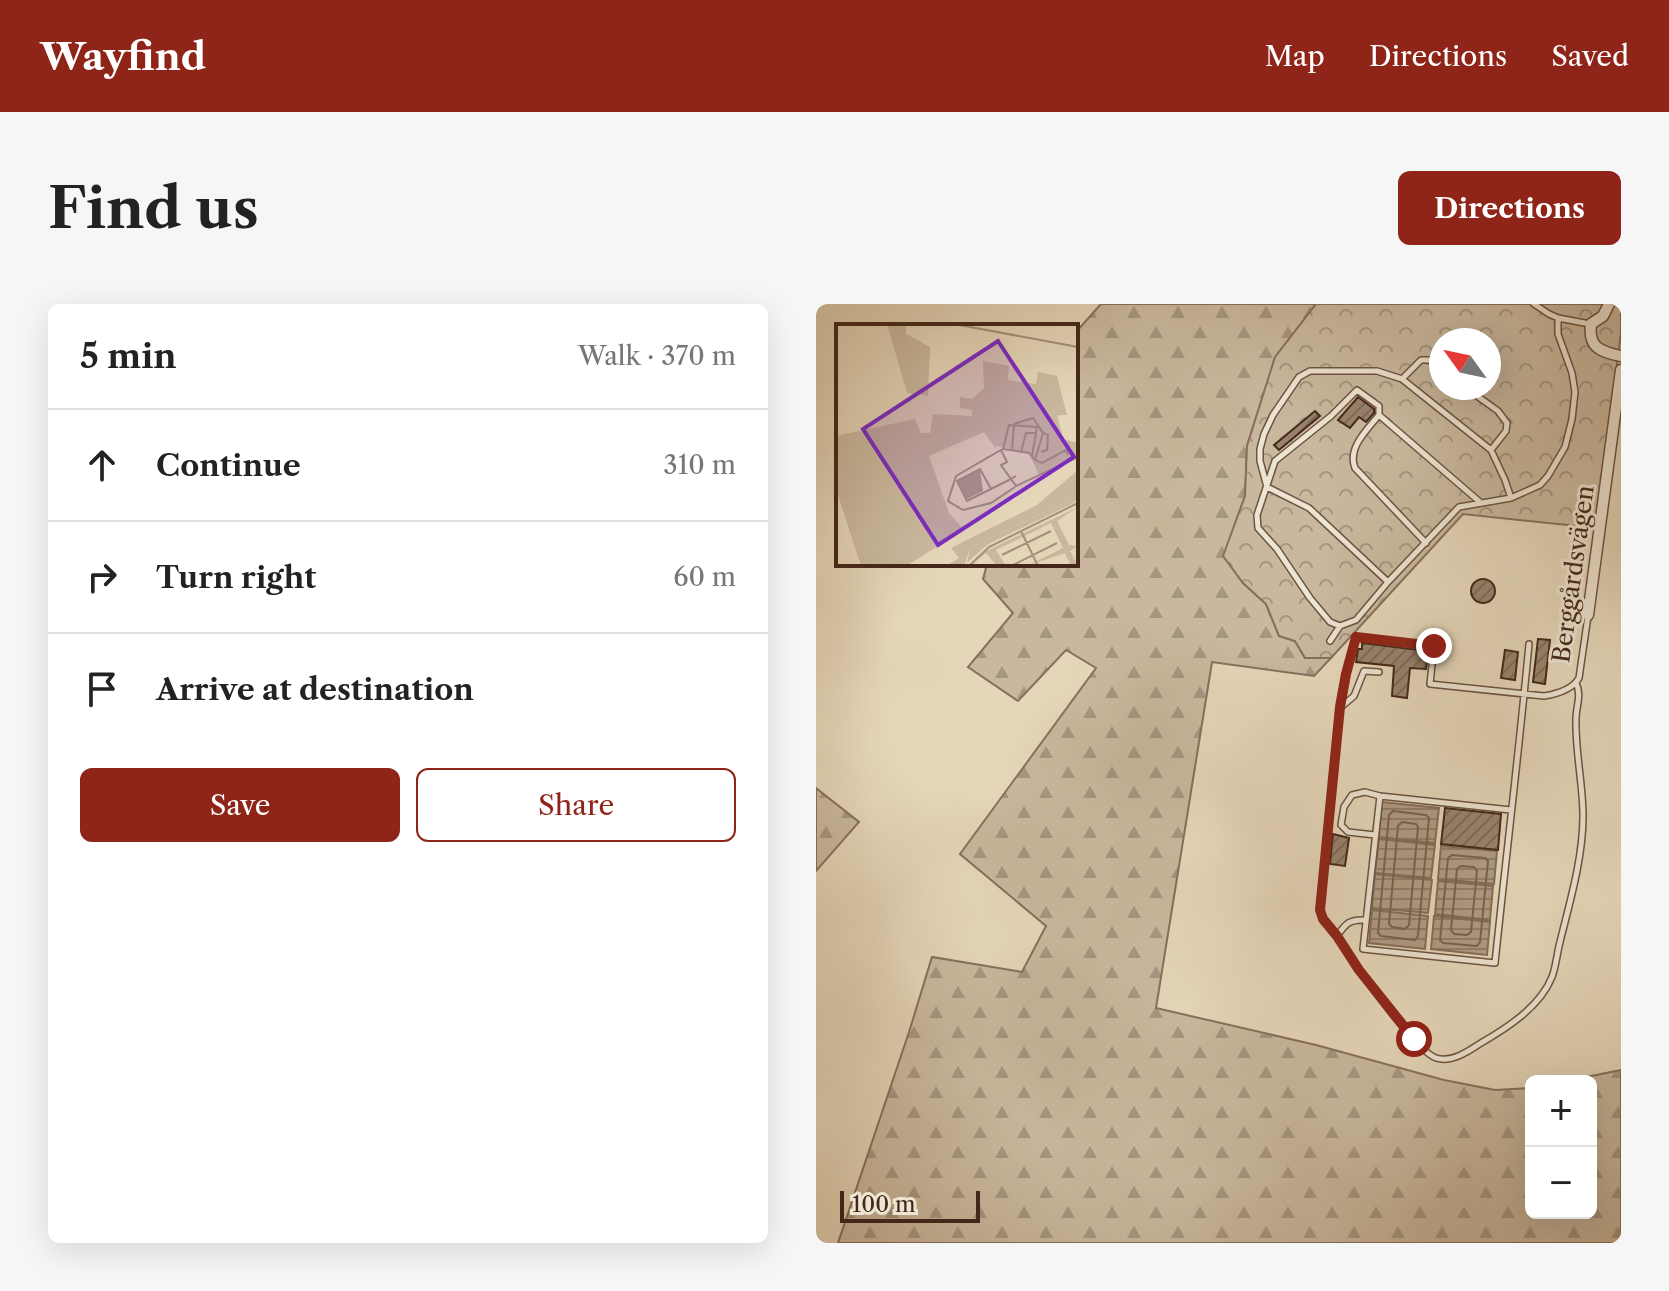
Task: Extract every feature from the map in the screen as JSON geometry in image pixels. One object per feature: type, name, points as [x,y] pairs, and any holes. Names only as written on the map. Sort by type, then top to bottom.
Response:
[{"type":"street","points":[[1609,304],[1603,316],[1591,324],[1590,334],[1599,349],[1621,356]]},
{"type":"street","name":"Berggårdsvägen","points":[[1588,615],[1621,370]]},
{"type":"lane","points":[[1534,304],[1558,318],[1591,324]]},
{"type":"lane","points":[[1330,641],[1340,626],[1356,620],[1459,507],[1511,498],[1540,485],[1548,476],[1565,447],[1575,392],[1572,373],[1558,334],[1558,318]]},
{"type":"lane","points":[[1402,379],[1412,366],[1421,360],[1429,360]]},
{"type":"lane","points":[[1388,582],[1309,508],[1267,487],[1260,461],[1264,434],[1299,377],[1310,371],[1377,371],[1402,379],[1491,450],[1511,498]]},
{"type":"lane","points":[[1340,626],[1330,622],[1310,598],[1277,549],[1258,528],[1257,515],[1275,461],[1331,416],[1357,390],[1379,406],[1379,415],[1354,450],[1352,459],[1355,468],[1426,543]]},
{"type":"lane","points":[[1483,400],[1498,411],[1507,423],[1506,431],[1491,450]]},
{"type":"lane","points":[[1379,415],[1481,503]]},
{"type":"lane","name":"Berggårdsvägen","points":[[1340,707],[1356,637],[1434,646],[1430,684],[1544,696],[1556,694],[1576,683],[1581,671],[1588,615]]},
{"type":"lane","points":[[1380,796],[1363,949],[1495,963],[1529,644]]},
{"type":"lane","points":[[1379,672],[1364,671],[1354,696],[1340,707],[1320,910],[1359,970],[1414,1039],[1436,1058],[1447,1059],[1462,1055],[1486,1041],[1526,1012],[1552,977],[1571,899],[1583,817],[1576,719],[1580,692],[1576,683]]},
{"type":"lane","points":[[1375,835],[1348,832],[1341,825],[1344,807],[1352,795],[1365,792],[1511,810]]},
{"type":"lane","points":[[1337,936],[1347,922],[1366,920]]},
{"type":"green space","points":[[1101,304],[1316,304],[1275,358],[1247,446],[1245,496],[1224,556],[1243,583],[1266,604],[1279,636],[1295,641],[1305,658],[1331,658],[1314,676],[1212,662],[1156,1008],[1316,1045],[1444,1080],[1495,1090],[1525,1088],[1525,1219],[1597,1219],[1596,1075],[1621,1070],[1621,1243],[838,1243],[932,957],[1022,972],[1046,926],[960,854],[1096,668],[1066,650],[1018,701],[968,667],[1013,613],[983,579],[986,566],[1078,566],[1078,330]]},
{"type":"green space","points":[[1316,304],[1621,304],[1621,333],[1596,528],[1463,514],[1331,658],[1305,658],[1295,641],[1279,636],[1266,604],[1243,583],[1223,556],[1245,496],[1247,446],[1275,357]]},
{"type":"green space","points":[[816,788],[859,822],[816,871]]},
{"type":"water","points":[[1382,802],[1439,808],[1435,843],[1379,837]]},
{"type":"water","points":[[1379,839],[1435,845],[1431,878],[1375,873]]},
{"type":"water","points":[[1441,846],[1497,851],[1494,884],[1438,879]]},
{"type":"water","points":[[1375,874],[1432,880],[1428,913],[1372,908]]},
{"type":"water","points":[[1438,881],[1493,886],[1490,920],[1435,914]]},
{"type":"water","points":[[1372,910],[1428,916],[1425,949],[1369,943]]},
{"type":"water","points":[[1434,916],[1490,922],[1487,955],[1431,949]]},
{"type":"building","points":[[1358,397],[1374,409],[1374,413],[1366,422],[1359,417],[1350,428],[1338,420]]},
{"type":"building","points":[[1315,411],[1320,416],[1279,450],[1274,445]]},
{"type":"building","points":[[1483,579],[1492,582],[1495,591],[1492,600],[1483,603],[1474,600],[1471,591],[1474,582]]},
{"type":"building","points":[[1538,639],[1550,640],[1545,684],[1533,682]]},
{"type":"building","points":[[1362,643],[1428,651],[1426,669],[1410,668],[1407,698],[1392,696],[1394,666],[1356,662]]},
{"type":"building","points":[[1505,650],[1518,652],[1515,680],[1501,678]]},
{"type":"building","points":[[1445,808],[1501,814],[1498,850],[1441,844]]},
{"type":"building","points":[[1333,834],[1349,838],[1345,866],[1330,864]]},
{"type":"route","points":[[1414,1039],[1359,970],[1320,910],[1340,707],[1356,637],[1434,646]]}]
